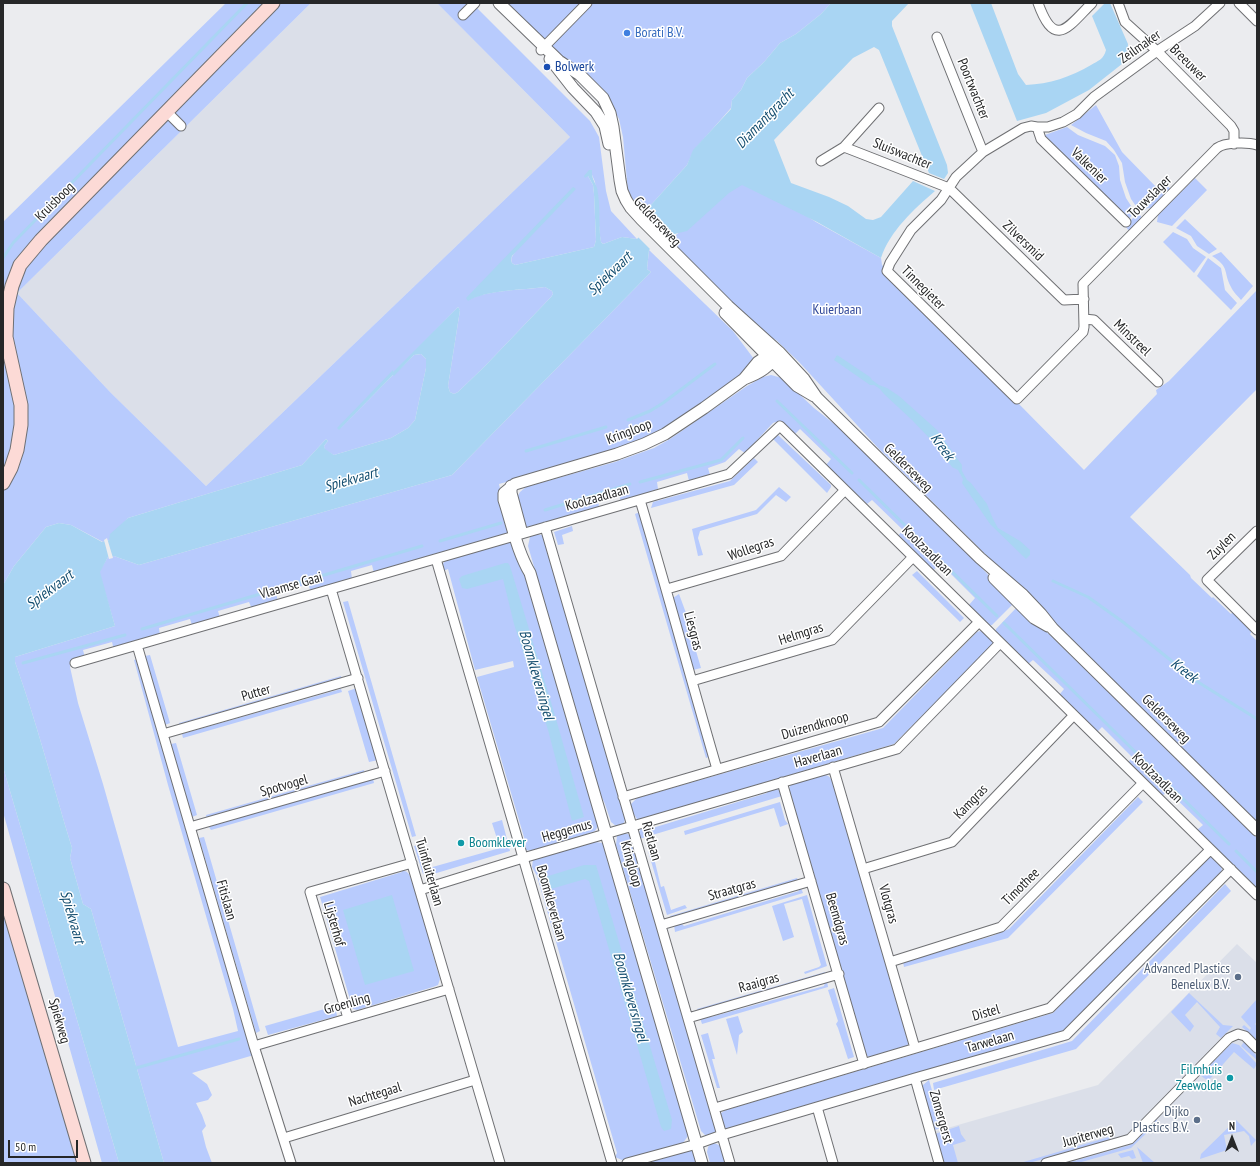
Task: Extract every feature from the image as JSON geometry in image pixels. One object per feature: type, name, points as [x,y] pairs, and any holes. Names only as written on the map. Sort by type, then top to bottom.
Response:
[{"type":"main road","name":"Kruisboog","points":[[3,483],[11,468],[17,450],[21,425],[21,405],[6,337],[7,308],[12,286],[20,265],[40,240],[273,3]]},
{"type":"main road","name":"Spiekweg","points":[[3,889],[84,1163]]},
{"type":"street","points":[[463,15],[475,3]]},
{"type":"street","name":"Gelderseweg","points":[[491,3],[559,61],[580,75],[603,98],[610,113],[613,127],[622,191],[638,222],[780,352],[804,379],[817,398],[980,558],[997,581],[1034,618],[1053,629],[1257,830]]},
{"type":"street","name":"Gelderseweg","points":[[499,3],[543,48]]},
{"type":"street","points":[[543,48],[587,3]]},
{"type":"street","points":[[1038,3],[1045,21],[1051,28],[1059,31],[1066,28],[1092,3]]},
{"type":"street","name":"Breeuwer","points":[[1118,3],[1125,22],[1157,51],[1231,126],[1234,131],[1234,144]]},
{"type":"street","name":"Zeilmaker","points":[[1077,114],[1094,96],[1195,26],[1220,3]]},
{"type":"street","points":[[1239,3],[1257,21]]},
{"type":"street","name":"Poortwachter","points":[[937,37],[983,152]]},
{"type":"street","name":"Sluiswachter","points":[[821,161],[844,147],[879,108]]},
{"type":"street","points":[[167,112],[180,126]]},
{"type":"street","name":"Tinnegieter","points":[[1077,114],[1063,122],[1048,127],[1031,126],[1023,128],[983,152],[956,177],[941,200],[911,230],[890,263],[887,271],[1017,400],[1080,335],[1084,327],[1084,300]]},
{"type":"street","name":"Valkenier","points":[[1037,127],[1041,139],[1126,222]]},
{"type":"street","name":"Touwslager","points":[[1084,300],[1083,284],[1218,148],[1224,144],[1257,145]]},
{"type":"street","name":"Sluiswachter","points":[[844,147],[949,188]]},
{"type":"street","name":"Zilversmid","points":[[949,188],[1064,300],[1084,300]]},
{"type":"street","name":"Gelderseweg","points":[[665,248],[797,386],[817,398]]},
{"type":"street","name":"Minstreel","points":[[1084,319],[1094,320],[1158,382]]},
{"type":"street","name":"Kringloop","points":[[702,1163],[530,573],[530,561],[519,535],[511,486],[617,454],[644,444],[672,430],[744,379],[757,374],[770,359],[780,352]]},
{"type":"street","name":"Koolzaadlaan","points":[[519,535],[729,474],[780,426],[1257,895]]},
{"type":"street","name":"Wollegras","points":[[667,589],[780,556],[845,490]]},
{"type":"street","name":"Liesgras","points":[[640,500],[667,589],[717,769]]},
{"type":"street","name":"Rietlaan","points":[[545,527],[730,1163]]},
{"type":"street","name":"Zuylen","points":[[1257,531],[1207,580],[1257,630]]},
{"type":"street","name":"Vlaamse Gaai","points":[[75,663],[519,535]]},
{"type":"street","name":"Helmgras","points":[[692,681],[832,640],[913,557]]},
{"type":"street","name":"Boomkleverlaan","points":[[436,559],[612,1163]]},
{"type":"street","name":"Tuinfluiterlaan","points":[[331,589],[500,1163]]},
{"type":"street","name":"Duizendknoop","points":[[623,796],[879,722],[979,622]]},
{"type":"street","name":"Haverlaan","points":[[606,834],[897,749],[1000,643]]},
{"type":"street","name":"Fitislaan","points":[[137,645],[254,1046],[291,1163]]},
{"type":"street","name":"Putter","points":[[163,734],[358,678]]},
{"type":"street","name":"Kamgras","points":[[863,868],[952,842],[1074,715]]},
{"type":"street","name":"Vlotgras","points":[[833,767],[915,1048]]},
{"type":"street","name":"Spotvogel","points":[[190,827],[385,771]]},
{"type":"street","name":"Beemdgras","points":[[782,782],[864,1064]]},
{"type":"street","name":"Timothee","points":[[890,962],[1001,927],[1143,784]]},
{"type":"street","name":"Heggemus","points":[[420,890],[606,834]]},
{"type":"street","name":"Distel","points":[[715,1108],[1050,1008],[1210,850]]},
{"type":"street","name":"Lijsterhof","points":[[348,1018],[310,892],[412,863]]},
{"type":"street","name":"Tarwelaan","points":[[627,1163],[697,1144],[722,1135],[1066,1035],[1231,870]]},
{"type":"street","name":"Straatgras","points":[[661,925],[811,881]]},
{"type":"street","name":"Raaigras","points":[[688,1018],[839,974]]},
{"type":"street","name":"Groenling","points":[[254,1046],[449,989]]},
{"type":"street","name":"Jupiterweg","points":[[1046,1163],[1130,1139],[1229,1038],[1238,1034],[1246,1036],[1257,1048]]},
{"type":"street","name":"Zomergerst","points":[[915,1078],[939,1163]]},
{"type":"street","name":"Nachtegaal","points":[[284,1138],[475,1080]]},
{"type":"street","points":[[817,1107],[833,1163]]},
{"type":"shaded area","points":[[311,3],[437,3],[570,137],[206,486],[111,393],[17,293]]},
{"type":"shaded area","points":[[1237,944],[1257,963],[1257,1163],[939,1163],[930,1133],[1098,1085]]},
{"type":"green space","points":[[226,3],[311,3],[17,293],[111,393],[206,486],[570,137],[437,3],[472,3],[590,121],[599,137],[606,191],[611,211],[637,239],[622,237],[603,244],[601,242],[595,182],[592,175],[588,176],[593,185],[594,194],[596,240],[594,247],[515,265],[511,260],[516,251],[468,300],[495,292],[545,287],[552,291],[553,294],[485,366],[458,392],[454,394],[450,392],[448,386],[460,310],[458,307],[339,430],[414,355],[421,354],[426,359],[426,368],[415,420],[408,428],[391,438],[334,455],[325,450],[324,446],[328,441],[326,439],[302,465],[128,518],[109,540],[103,542],[71,525],[59,523],[46,527],[14,566],[3,585],[3,222]]},
{"type":"green space","points":[[507,3],[831,3],[821,14],[796,34],[780,43],[764,62],[747,78],[741,90],[732,100],[731,108],[694,150],[687,165],[649,207],[651,210],[650,225],[629,203],[623,137],[619,119],[609,101],[563,59]]},
{"type":"green space","points":[[1096,105],[1122,152],[1158,189],[1138,209],[1131,199],[1125,182],[1122,163],[1114,150],[1106,141],[1071,125]]},
{"type":"green space","points":[[1067,127],[1078,135],[1105,146],[1115,155],[1119,166],[1120,180],[1126,198],[1135,212],[1128,220],[1045,137],[1045,135]]},
{"type":"green space","name":"Kuierbaan","points":[[745,177],[816,222],[881,258],[882,265],[1084,470],[1157,394],[1156,390],[1169,381],[1257,290],[1257,389],[1130,517],[1212,598],[1213,597],[1231,614],[1233,612],[1253,630],[1250,634],[1257,641],[1257,823],[880,450],[799,362],[776,340],[757,330],[662,237],[676,235]]},
{"type":"green space","points":[[1195,178],[1207,190],[1172,226],[1157,222],[1158,215]]},
{"type":"green space","points":[[1166,185],[1171,189],[1152,209],[1148,208],[1142,212],[1140,211]]},
{"type":"green space","points":[[1137,214],[1141,216],[1141,221],[1130,232],[1125,226]]},
{"type":"green space","points":[[1185,219],[1217,249],[1209,254],[1197,246],[1191,236],[1176,228]]},
{"type":"green space","points":[[1173,232],[1187,239],[1193,248],[1206,257],[1194,273],[1163,242]]},
{"type":"green space","points":[[649,250],[733,331],[754,359],[749,366],[729,384],[660,433],[621,449],[499,484],[509,532],[506,534],[374,573],[372,565],[351,571],[352,579],[311,592],[308,584],[276,594],[278,601],[252,609],[249,602],[218,611],[220,618],[192,625],[190,619],[159,628],[160,636],[114,650],[112,642],[83,650],[85,658],[71,661],[70,667],[78,703],[103,784],[178,1047],[238,1031],[134,660],[137,659],[254,1055],[192,1073],[207,1084],[212,1095],[208,1100],[196,1103],[206,1126],[202,1131],[212,1163],[164,1163],[91,909],[83,904],[70,858],[72,848],[38,731],[15,662],[15,657],[115,626],[99,572],[108,557],[114,556],[139,565],[452,475],[651,272],[647,269]]},
{"type":"green space","points":[[1221,252],[1253,286],[1241,300],[1232,289],[1224,267],[1212,256]]},
{"type":"green space","points":[[1208,258],[1221,268],[1225,290],[1237,303],[1231,310],[1197,276]]},
{"type":"green space","points":[[771,375],[782,378],[814,408],[837,426],[979,565],[1014,603],[992,625],[989,626],[969,605],[975,598],[940,563],[933,571],[898,536],[903,530],[872,500],[867,504],[826,465],[831,459],[800,429],[795,434],[785,424],[779,422],[773,423],[745,453],[739,449],[725,462],[708,468],[710,475],[689,481],[687,473],[657,482],[658,489],[621,501],[618,493],[598,500],[599,507],[528,528],[523,523],[516,499],[520,492],[526,487],[615,462],[654,448],[670,439],[747,386],[763,377]]},
{"type":"green space","points":[[778,435],[831,485],[827,493],[773,439]]},
{"type":"green space","points":[[754,458],[758,462],[734,485],[651,508],[653,502],[730,481]]},
{"type":"green space","points":[[779,487],[791,497],[786,502],[776,495],[757,514],[700,531],[698,538],[703,555],[698,556],[692,529],[756,510]]},
{"type":"green space","points":[[640,512],[711,756],[706,758],[635,514]]},
{"type":"green space","points":[[572,526],[573,531],[562,535],[564,544],[558,545],[554,532]]},
{"type":"green space","points":[[535,534],[542,535],[545,540],[625,814],[623,825],[616,826],[611,822],[600,793],[528,546],[530,537]]},
{"type":"green space","points":[[511,542],[520,557],[598,826],[595,831],[590,833],[532,851],[526,850],[524,847],[526,844],[477,677],[514,667],[513,661],[475,670],[448,569],[443,571],[442,565],[446,560]]},
{"type":"green space","points":[[917,571],[964,618],[960,622],[912,575]]},
{"type":"green space","points":[[679,594],[693,632],[691,634],[701,668],[693,670],[673,598]]},
{"type":"green space","points":[[348,601],[416,836],[412,837],[343,602]]},
{"type":"green space","points":[[1018,606],[1051,636],[1257,838],[1257,890],[1197,830],[1203,825],[1168,791],[1162,796],[1128,763],[1132,757],[1102,727],[1097,732],[1060,694],[1064,689],[1033,660],[1028,664],[995,632],[996,629]]},
{"type":"green space","points":[[980,631],[991,638],[993,642],[991,646],[894,744],[642,819],[637,819],[631,810],[630,805],[637,798],[883,728],[977,632]]},
{"type":"green space","points":[[150,655],[170,723],[165,725],[145,656]]},
{"type":"green space","points":[[341,676],[342,679],[180,727],[179,723]]},
{"type":"green space","points":[[357,688],[378,760],[369,762],[348,691]]},
{"type":"green space","points":[[341,689],[342,692],[183,738],[182,734]]},
{"type":"green space","points":[[176,743],[197,815],[192,817],[171,744]]},
{"type":"green space","points":[[3,767],[119,1163],[102,1163],[3,812]]},
{"type":"green space","points":[[364,770],[365,774],[207,820],[206,815]]},
{"type":"green space","points":[[824,775],[830,777],[833,783],[909,1040],[906,1048],[870,1058],[866,1055],[789,790],[793,783]]},
{"type":"green space","points":[[373,778],[374,783],[211,830],[209,827]]},
{"type":"green space","points":[[774,788],[779,790],[782,796],[639,839],[638,834],[644,826],[646,830],[767,793],[767,790]]},
{"type":"green space","points":[[1138,797],[1143,802],[1008,938],[904,967],[903,962],[992,936],[1009,929]]},
{"type":"green space","points":[[780,802],[785,820],[788,824],[780,827],[774,808],[685,835],[684,831]]},
{"type":"green space","points":[[502,820],[510,851],[430,875],[429,868],[500,848],[492,823]]},
{"type":"green space","points":[[622,833],[628,834],[632,839],[716,1127],[715,1132],[711,1135],[705,1135],[701,1131],[616,845],[617,836]]},
{"type":"green space","points":[[204,837],[260,1031],[256,1033],[199,838]]},
{"type":"green space","points":[[595,842],[603,843],[607,860],[617,886],[671,1071],[688,1136],[683,1143],[622,1160],[615,1157],[617,1153],[537,876],[532,867],[533,859]]},
{"type":"green space","points":[[418,845],[427,873],[423,874],[414,846]]},
{"type":"green space","points":[[648,851],[654,858],[661,887],[664,886],[671,910],[685,905],[687,908],[667,915]]},
{"type":"green space","points":[[1210,857],[1220,864],[1222,869],[1220,875],[1064,1031],[726,1129],[721,1121],[721,1113],[726,1110],[1053,1013],[1205,860]]},
{"type":"green space","points":[[402,871],[407,872],[410,876],[421,912],[423,912],[440,979],[438,985],[357,1010],[354,1009],[350,1004],[351,1003],[320,897]]},
{"type":"green space","points":[[797,878],[799,882],[671,918],[670,916]]},
{"type":"green space","points":[[1225,884],[1231,891],[1076,1049],[934,1090],[933,1083],[1072,1041]]},
{"type":"green space","points":[[798,888],[801,888],[803,893],[675,932],[674,925],[681,923],[684,926],[799,891]]},
{"type":"green space","points":[[807,895],[827,966],[805,974],[804,972],[821,965],[802,899],[784,904],[794,937],[783,941],[772,906]]},
{"type":"green space","points":[[3,907],[78,1163],[3,1163]]},
{"type":"green space","points":[[825,972],[826,974],[698,1011],[697,1009]]},
{"type":"green space","points":[[827,981],[828,987],[702,1024],[700,1018],[709,1015],[711,1017],[824,986],[825,982]]},
{"type":"green space","points":[[834,988],[854,1057],[848,1059],[836,1024],[838,1021],[828,990]]},
{"type":"green space","points":[[1189,993],[1223,1025],[1233,1026],[1221,1038],[1216,1034],[1220,1027],[1197,1002],[1185,1015],[1194,1026],[1190,1032],[1171,1012]]},
{"type":"green space","points":[[1257,999],[1257,1022],[1255,1024],[1257,1026],[1257,1041],[1242,1027],[1244,1025],[1250,1030],[1251,1028],[1241,1017]]},
{"type":"green space","points":[[335,1006],[337,1016],[268,1035],[265,1026]]},
{"type":"green space","points":[[738,1016],[743,1032],[739,1035],[737,1055],[726,1019]]},
{"type":"green space","points":[[708,1033],[715,1059],[712,1059],[720,1088],[717,1088],[701,1035]]},
{"type":"green space","points":[[1244,1042],[1257,1056],[1257,1060],[1241,1046]]},
{"type":"green space","points":[[1232,1043],[1239,1045],[1257,1064],[1254,1069],[1234,1052],[1208,1081],[1200,1075]]},
{"type":"green space","points":[[929,1080],[943,1128],[934,1130],[922,1089],[923,1085]]},
{"type":"green space","points":[[1156,1119],[1158,1122],[1131,1148],[1078,1163],[1067,1163],[1130,1145]]},
{"type":"green space","points":[[1236,1120],[1256,1140],[1251,1146],[1249,1136],[1244,1131],[1224,1135],[1227,1150],[1200,1159],[1201,1154]]},
{"type":"green space","points":[[959,1126],[961,1134],[966,1141],[953,1145],[958,1163],[944,1163],[935,1134]]},
{"type":"green space","points":[[1109,1137],[1110,1140],[1029,1163],[1020,1163]]},
{"type":"green space","points":[[712,1143],[721,1147],[727,1163],[710,1163],[707,1152],[708,1147]]},
{"type":"green space","points":[[1137,1147],[1155,1163],[1143,1163]]},
{"type":"green space","points":[[692,1150],[696,1163],[646,1163]]},
{"type":"green space","points":[[1133,1150],[1136,1158],[1132,1159],[1129,1156],[1121,1158],[1118,1154]]},
{"type":"water","points":[[831,3],[909,3],[892,21],[892,26],[947,165],[948,173],[944,179],[929,173],[879,50],[874,47],[853,58],[774,140],[791,183],[829,197],[848,206],[866,219],[873,220],[881,217],[913,181],[935,191],[904,221],[890,239],[881,258],[817,222],[742,185],[729,193],[687,231],[662,237],[649,250],[647,269],[651,272],[452,475],[139,565],[114,556],[108,557],[100,572],[115,626],[15,657],[15,662],[38,731],[72,848],[70,858],[83,904],[91,909],[164,1163],[119,1163],[3,767],[3,585],[14,566],[46,527],[59,523],[71,525],[102,542],[109,540],[110,534],[128,518],[302,465],[326,439],[328,441],[324,446],[325,449],[334,455],[391,438],[408,428],[415,420],[426,368],[426,359],[421,354],[414,355],[339,430],[337,428],[393,370],[393,372],[458,307],[460,310],[448,386],[450,392],[454,394],[458,392],[485,366],[553,294],[552,291],[545,287],[494,293],[476,297],[468,301],[466,298],[573,187],[576,189],[512,256],[512,263],[515,265],[594,247],[596,240],[593,185],[588,176],[585,178],[584,176],[589,170],[592,170],[597,188],[601,242],[603,244],[622,237],[637,239],[650,225],[651,210],[649,207],[687,165],[693,150],[731,109],[732,100],[741,90],[747,78],[764,62],[780,43],[796,34],[821,14]]},
{"type":"water","points":[[970,3],[991,3],[1018,74],[1026,85],[1043,83],[1068,76],[1102,58],[1106,50],[1092,16],[1105,3],[1110,3],[1128,44],[1127,60],[1089,90],[1046,113],[1017,121]]},
{"type":"water","points":[[837,355],[870,377],[879,385],[887,388],[899,396],[937,430],[962,465],[962,471],[967,480],[987,504],[998,528],[1020,541],[1030,550],[1030,555],[1026,559],[990,524],[962,483],[963,479],[958,470],[952,467],[935,444],[880,389],[874,385],[870,385],[834,360]]},
{"type":"water","name":"Boomkleversingel","points":[[508,563],[510,566],[584,817],[572,821],[548,730],[514,624],[503,579],[467,589],[462,588],[459,579],[462,576]]},
{"type":"water","name":"Boomkleversingel","points":[[584,865],[596,865],[672,1120],[671,1129],[664,1131],[661,1127],[589,881],[585,879],[551,889],[546,888],[544,884],[545,877]]},
{"type":"water","points":[[392,895],[414,971],[365,985],[343,910]]},
{"type":"pier","points":[[648,224],[663,239],[651,250],[637,236]]},
{"type":"pier","points":[[107,538],[113,558],[109,559],[104,540]]},
{"type":"waterway","points":[[3,258],[13,243],[247,3]]},
{"type":"waterway","points":[[628,420],[650,411],[663,403],[715,364]]},
{"type":"waterway","points":[[777,401],[852,473]]},
{"type":"waterway","points":[[526,451],[606,427]]},
{"type":"waterway","points":[[640,482],[721,460],[743,438]]},
{"type":"waterway","points":[[859,480],[997,616]]},
{"type":"waterway","points":[[545,510],[630,484]]},
{"type":"waterway","points":[[440,541],[501,523]]},
{"type":"waterway","points":[[142,629],[422,546]]},
{"type":"waterway","name":"Kreek","points":[[1053,581],[1088,597],[1123,622],[1198,682],[1257,719]]},
{"type":"waterway","points":[[1004,623],[1229,844]]},
{"type":"waterway","points":[[23,663],[125,635]]},
{"type":"waterway","points":[[1236,851],[1257,872]]},
{"type":"waterway","points":[[136,1068],[239,1039]]},
{"type":"place","name":"Borati B.V.","points":[[627,33]]},
{"type":"place","name":"Bolwerk","points":[[547,67]]},
{"type":"place","name":"Boomklever","points":[[461,843]]},
{"type":"place","name":"Advanced Plastics Benelux B.V.","points":[[1238,977]]},
{"type":"place","name":"Filmhuis Zeewolde","points":[[1230,1078]]},
{"type":"place","name":"Dijko Plastics B.V.","points":[[1197,1120]]},
{"type":"water label","name":"Diamantgracht","points":[[765,119]]},
{"type":"water label","name":"Spiekvaart","points":[[610,274]]},
{"type":"water label","name":"Spiekvaart","points":[[351,480]]},
{"type":"water label","name":"Spiekvaart","points":[[50,590]]},
{"type":"water label","name":"Spiekvaart","points":[[72,917]]}]
